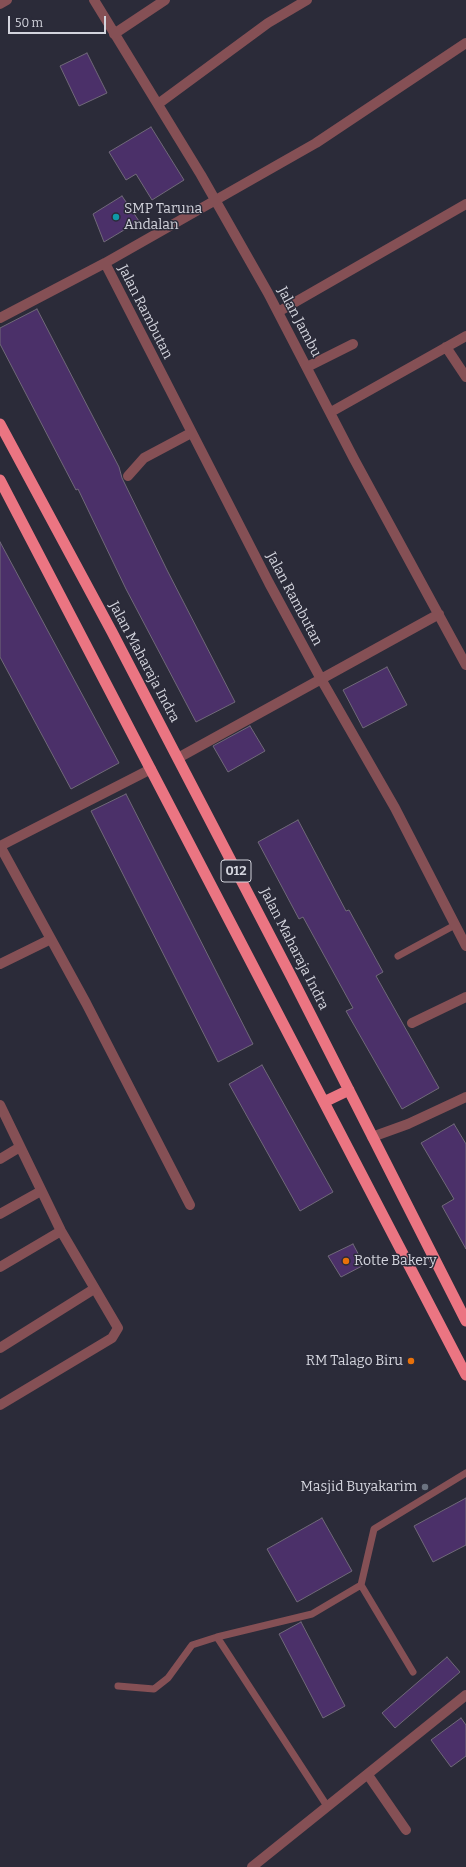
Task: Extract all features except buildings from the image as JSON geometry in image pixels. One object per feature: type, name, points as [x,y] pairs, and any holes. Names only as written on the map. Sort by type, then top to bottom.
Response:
[{"type":"highway","name":"Jalan Maharaja Indra","points":[[0,424],[178,758],[464,1314]]},
{"type":"highway","name":"012","points":[[0,480],[466,1375]]},
{"type":"highway","points":[[324,1102],[350,1090]]},
{"type":"street","points":[[0,4],[7,0]]},
{"type":"street","name":"Jalan Jambu","points":[[94,0],[215,199],[278,312],[354,459],[439,614],[462,649],[466,665]]},
{"type":"street","points":[[114,34],[165,0]]},
{"type":"street","points":[[158,104],[268,23],[307,0]]},
{"type":"street","points":[[0,318],[105,263],[215,199],[316,143],[466,43]]},
{"type":"street","points":[[278,312],[466,204]]},
{"type":"street","name":"Jalan Rambutan","points":[[105,263],[191,433],[321,679],[395,808],[460,927],[466,946]]},
{"type":"street","points":[[331,412],[466,336]]},
{"type":"street","points":[[307,367],[353,344]]},
{"type":"street","points":[[446,348],[466,377]]},
{"type":"street","points":[[128,476],[144,458],[191,433]]},
{"type":"street","points":[[178,758],[439,614]]},
{"type":"street","points":[[151,769],[0,846],[51,939],[190,1205]]},
{"type":"street","points":[[0,964],[51,939]]},
{"type":"street","points":[[412,1023],[466,997]]},
{"type":"street","points":[[372,1137],[408,1124],[466,1097]]},
{"type":"street","points":[[0,1105],[61,1231],[118,1328],[112,1338],[0,1406]]},
{"type":"street","points":[[0,1158],[20,1147]]},
{"type":"street","points":[[0,1214],[41,1191]]},
{"type":"street","points":[[0,1267],[61,1231]]},
{"type":"street","points":[[0,1348],[94,1289]]},
{"type":"street","points":[[252,1867],[466,1695]]},
{"type":"street","points":[[368,1775],[406,1830]]},
{"type":"lane","points":[[398,956],[460,927]]},
{"type":"lane","points":[[413,1672],[361,1584],[374,1529],[466,1473]]},
{"type":"lane","points":[[118,1686],[154,1688],[168,1678],[192,1645],[217,1637],[312,1614],[361,1584]]},
{"type":"lane","points":[[217,1637],[327,1806]]},
{"type":"place","name":"SMP Taruna Andalan","points":[[116,217]]},
{"type":"place","name":"Rotte Bakery","points":[[346,1261]]},
{"type":"place","name":"RM Talago Biru","points":[[411,1361]]},
{"type":"place","name":"Masjid Buyakarim","points":[[425,1487]]}]
